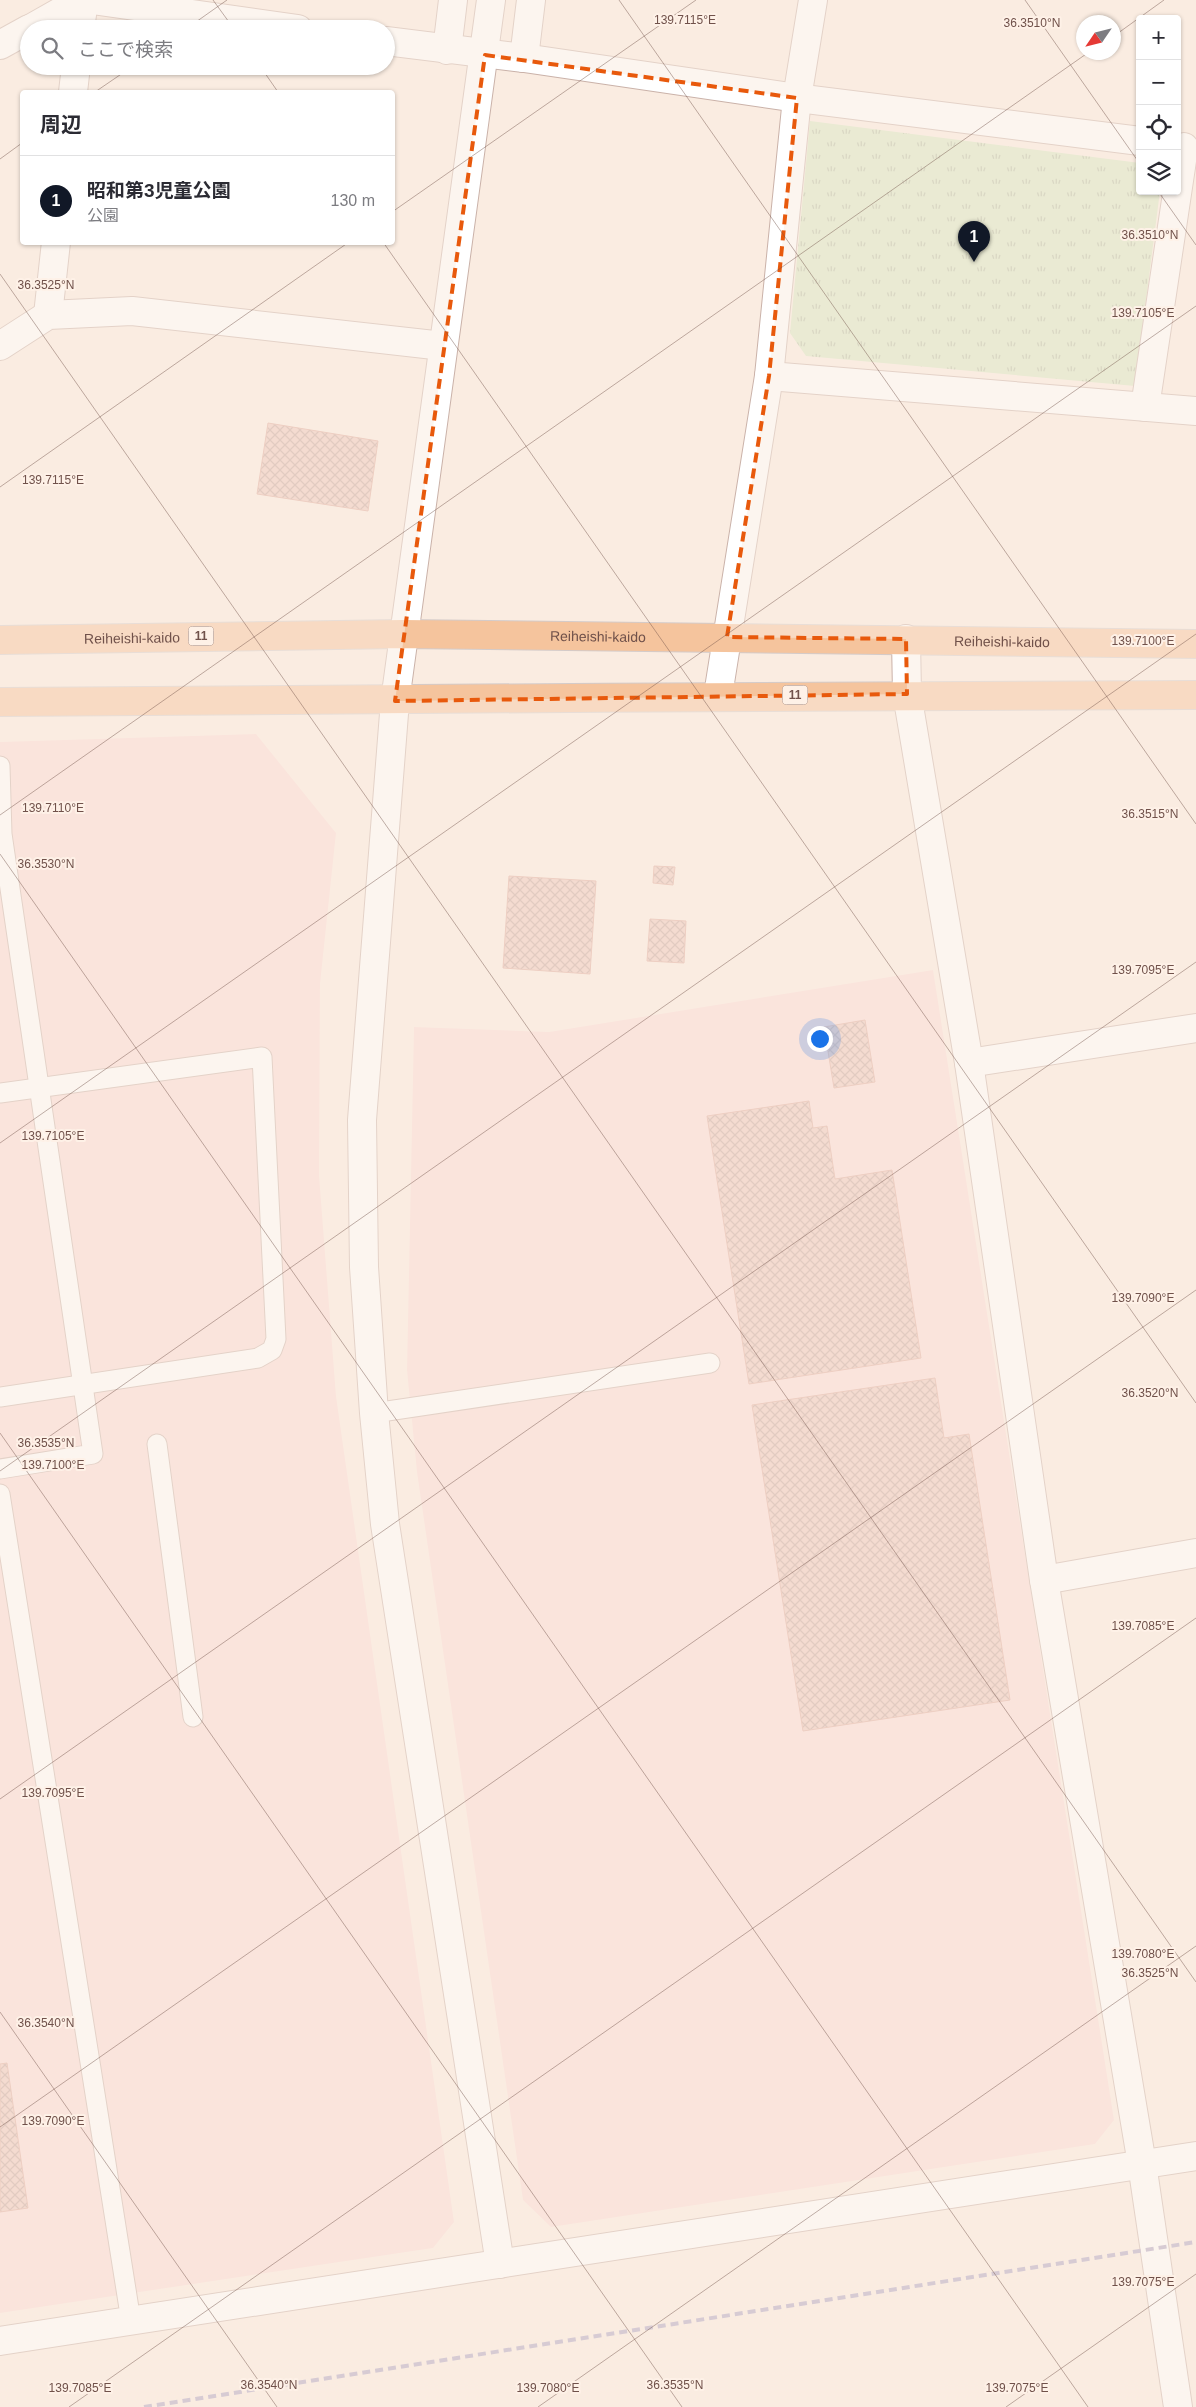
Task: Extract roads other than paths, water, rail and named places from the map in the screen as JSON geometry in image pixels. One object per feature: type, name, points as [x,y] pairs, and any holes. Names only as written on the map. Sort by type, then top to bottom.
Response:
[{"type":"main road","name":"Reiheishi-kaido","points":[[0,640],[403,634],[906,638],[1196,644]]},
{"type":"main road","name":"11","points":[[0,702],[395,701],[718,695],[1196,695]]},
{"type":"street","points":[[81,20],[82,0]]},
{"type":"street","points":[[45,20],[82,0]]},
{"type":"street","points":[[92,0],[234,20]]},
{"type":"street","points":[[447,50],[453,0]]},
{"type":"street","points":[[491,0],[485,55],[395,701],[362,1120],[364,1267],[374,1413],[385,1524],[500,2264]]},
{"type":"street","points":[[524,58],[531,0]]},
{"type":"street","points":[[718,695],[769,376],[797,98],[813,0]]},
{"type":"street","points":[[0,45],[20,34]]},
{"type":"street","points":[[395,42],[485,55],[524,58],[797,98],[1136,140]]},
{"type":"street","points":[[73,90],[75,75]]},
{"type":"street","points":[[1145,407],[1186,147]]},
{"type":"street","points":[[48,315],[56,245]]},
{"type":"street","points":[[0,346],[48,315],[132,311],[443,346]]},
{"type":"street","points":[[769,376],[1196,411]]},
{"type":"street","points":[[906,638],[907,694],[970,1064],[1044,1580],[1142,2164],[1178,2407]]},
{"type":"street","points":[[970,1064],[1196,1028]]},
{"type":"street","points":[[1044,1580],[1196,1553]]},
{"type":"street","points":[[0,2341],[1196,2156]]},
{"type":"lane","points":[[0,766],[2,834],[92,1454],[0,1470]]},
{"type":"lane","points":[[0,1093],[262,1057],[276,1339],[272,1350],[258,1358],[0,1397]]},
{"type":"lane","points":[[374,1413],[710,1363]]},
{"type":"lane","points":[[156,1444],[192,1717]]},
{"type":"lane","points":[[0,1494],[131,2321]]},
{"type":"railway","points":[[144,2407],[1196,2242]]},
{"type":"place","name":"昭和第3児童公園","points":[[974,262]]}]
